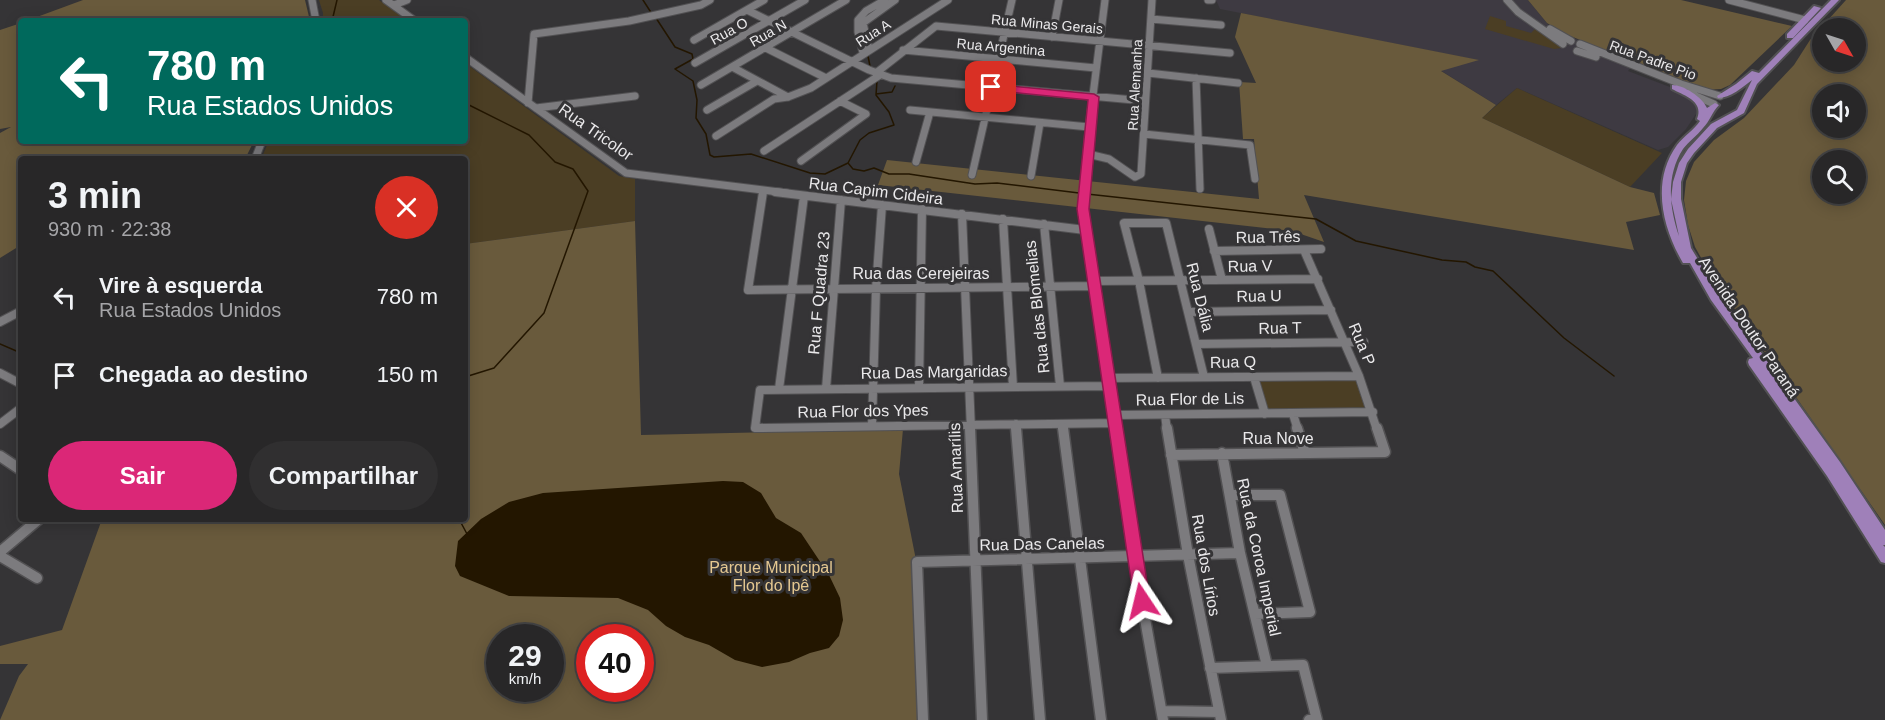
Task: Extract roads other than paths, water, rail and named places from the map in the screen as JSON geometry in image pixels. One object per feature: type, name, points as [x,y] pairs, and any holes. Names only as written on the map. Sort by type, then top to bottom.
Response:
[{"type":"main road","name":"Avenida Doutor Paraná","points":[[1826,0],[1750,78],[1717,100],[1701,126],[1681,146],[1672,162],[1665,186],[1670,227],[1676,244],[1704,292],[1831,473],[1885,558]]},
{"type":"main road","points":[[1741,109],[1753,83],[1835,0]]},
{"type":"main road","points":[[1675,87],[1702,105],[1704,111],[1693,133]]},
{"type":"main road","points":[[1717,100],[1735,99],[1741,109]]},
{"type":"main road","points":[[1717,100],[1728,112],[1741,109]]},
{"type":"main road","name":"Avenida Doutor Paraná","points":[[1741,109],[1714,126],[1690,151],[1683,163],[1677,182],[1676,200],[1686,248],[1715,297],[1836,465],[1885,540]]},
{"type":"street","points":[[312,0],[315,18]]},
{"type":"street","points":[[386,0],[411,18]]},
{"type":"street","points":[[394,5],[407,0]]},
{"type":"street","points":[[528,103],[534,34],[629,21],[701,5],[710,0]]},
{"type":"street","points":[[694,40],[764,0]]},
{"type":"street","name":"Rua O","points":[[695,63],[805,0]]},
{"type":"street","name":"Rua N","points":[[701,86],[846,0]]},
{"type":"street","points":[[866,51],[856,27],[856,20],[885,0]]},
{"type":"street","points":[[866,51],[863,23],[871,15],[895,0]]},
{"type":"street","name":"Rua A","points":[[716,136],[774,99],[788,98],[811,88],[948,0]]},
{"type":"street","points":[[972,175],[1012,0]]},
{"type":"street","points":[[1052,37],[1059,0]]},
{"type":"street","points":[[1105,0],[1089,127],[1084,194],[1085,230],[1108,382],[1116,419],[1134,557],[1162,716],[1220,716]]},
{"type":"street","name":"Rua Alemanha","points":[[1088,154],[1102,155],[1115,161],[1135,177],[1139,177],[1142,171],[1152,0]]},
{"type":"street","points":[[1507,0],[1517,11],[1569,49],[1578,48]]},
{"type":"street","points":[[1514,0],[1537,21],[1571,41],[1578,48]]},
{"type":"street","points":[[1729,0],[1805,20]]},
{"type":"street","points":[[747,10],[869,70],[898,80],[1145,101]]},
{"type":"street","points":[[1150,19],[1221,25]]},
{"type":"street","name":"Rua Minas Gerais","points":[[764,151],[878,74],[903,50],[936,26],[1230,53]]},
{"type":"street","points":[[1563,44],[1571,41]]},
{"type":"street","points":[[766,48],[826,78]]},
{"type":"street","name":"Rua Padre Pio","points":[[1578,48],[1681,84],[1717,100]]},
{"type":"street","name":"Rua Padre Pio","points":[[1578,48],[1675,87],[1717,100]]},
{"type":"street","name":"Rua Argentina","points":[[903,50],[1096,68]]},
{"type":"street","name":"Rua Tricolor","points":[[468,59],[626,173],[763,191]]},
{"type":"street","points":[[734,68],[788,98]]},
{"type":"street","points":[[1148,73],[1238,83]]},
{"type":"street","points":[[1196,78],[1200,189]]},
{"type":"street","points":[[707,110],[757,81]]},
{"type":"street","points":[[536,108],[635,96]]},
{"type":"street","points":[[801,161],[866,114],[840,101]]},
{"type":"street","points":[[910,110],[1089,127]]},
{"type":"street","points":[[916,162],[930,112]]},
{"type":"street","points":[[1031,176],[1040,123]]},
{"type":"street","points":[[1144,134],[1250,145],[1255,179]]},
{"type":"street","name":"Rua Capim Cideira","points":[[763,191],[1085,230]]},
{"type":"street","name":"Rua das Cerejeiras","points":[[763,191],[747,290],[1049,287],[1139,281]]},
{"type":"street","points":[[778,389],[804,196]]},
{"type":"street","name":"Rua F Quadra 23","points":[[826,389],[841,200]]},
{"type":"street","points":[[873,426],[876,289],[882,205]]},
{"type":"street","points":[[919,388],[922,209]]},
{"type":"street","name":"Rua Amarílis","points":[[962,214],[967,387],[982,720]]},
{"type":"street","points":[[1003,219],[1013,387]]},
{"type":"street","name":"Rua das Blomelias","points":[[1044,224],[1060,386]]},
{"type":"street","name":"Rua Dália","points":[[1139,281],[1124,224],[1166,224],[1204,377]]},
{"type":"street","points":[[1209,229],[1222,280]]},
{"type":"street","name":"Rua Três","points":[[1214,251],[1321,249]]},
{"type":"street","name":"Rua P","points":[[1304,250],[1346,342],[1373,412],[1385,452]]},
{"type":"street","name":"Rua V","points":[[1139,281],[1318,279]]},
{"type":"street","points":[[1139,281],[1158,378]]},
{"type":"street","name":"Rua U","points":[[1188,312],[1331,310]]},
{"type":"street","points":[[0,322],[18,313]]},
{"type":"street","name":"Rua T","points":[[1197,344],[1364,342]]},
{"type":"street","points":[[0,373],[18,382]]},
{"type":"street","name":"Rua Q","points":[[1108,382],[1158,378],[1359,376]]},
{"type":"street","points":[[1254,377],[1264,414]]},
{"type":"street","name":"Rua Das Margaridas","points":[[755,428],[760,390],[1060,386],[1108,382]]},
{"type":"street","points":[[0,424],[18,410]]},
{"type":"street","name":"Rua Flor de Lis","points":[[1116,419],[1165,415],[1373,412]]},
{"type":"street","points":[[1293,414],[1305,453]]},
{"type":"street","name":"Rua dos Lírios","points":[[1165,415],[1188,555],[1220,716]]},
{"type":"street","name":"Rua Flor dos Ypes","points":[[755,428],[1062,424],[1116,419]]},
{"type":"street","points":[[1016,424],[1040,720]]},
{"type":"street","points":[[1062,424],[1101,720]]},
{"type":"street","name":"Rua Nove","points":[[1172,455],[1385,452]]},
{"type":"street","name":"Rua da Coroa Imperial","points":[[1222,453],[1240,553],[1267,666]]},
{"type":"street","points":[[0,456],[18,468]]},
{"type":"street","points":[[1230,495],[1280,495],[1310,612],[1255,614]]},
{"type":"street","points":[[36,522],[0,554],[37,578]]},
{"type":"street","name":"Rua Das Canelas","points":[[923,720],[916,562],[1240,553]]},
{"type":"street","points":[[1210,668],[1302,665],[1317,720],[1309,720]]},
{"type":"waterway","points":[[333,18],[337,0]]},
{"type":"waterway","points":[[643,0],[652,14]]},
{"type":"waterway","points":[[656,18],[675,47],[692,54],[693,59],[675,69],[693,81],[697,100],[696,118],[706,134],[710,155],[714,157],[751,154],[810,173],[825,174],[848,163]]},
{"type":"waterway","points":[[868,56],[870,66]]},
{"type":"waterway","points":[[876,94],[877,81]]},
{"type":"waterway","points":[[876,94],[892,92],[895,86]]},
{"type":"waterway","points":[[848,163],[860,140],[869,133],[894,125],[889,112],[876,94]]},
{"type":"waterway","points":[[468,104],[529,135],[555,162],[573,169],[588,191],[544,313],[494,368],[468,376]]},
{"type":"waterway","points":[[848,163],[853,169],[864,171],[874,168],[889,174],[909,174],[975,184],[997,183],[1079,193]]},
{"type":"waterway","points":[[1087,194],[1316,219],[1356,241],[1442,260],[1466,262],[1475,267],[1493,271],[1564,338],[1614,376]]},
{"type":"waterway","points":[[0,344],[18,352]]},
{"type":"waterway","points":[[461,522],[467,534]]},
{"type":"park label","name":"Parque Municipal Flor do Ipê","points":[[771,576]]}]
